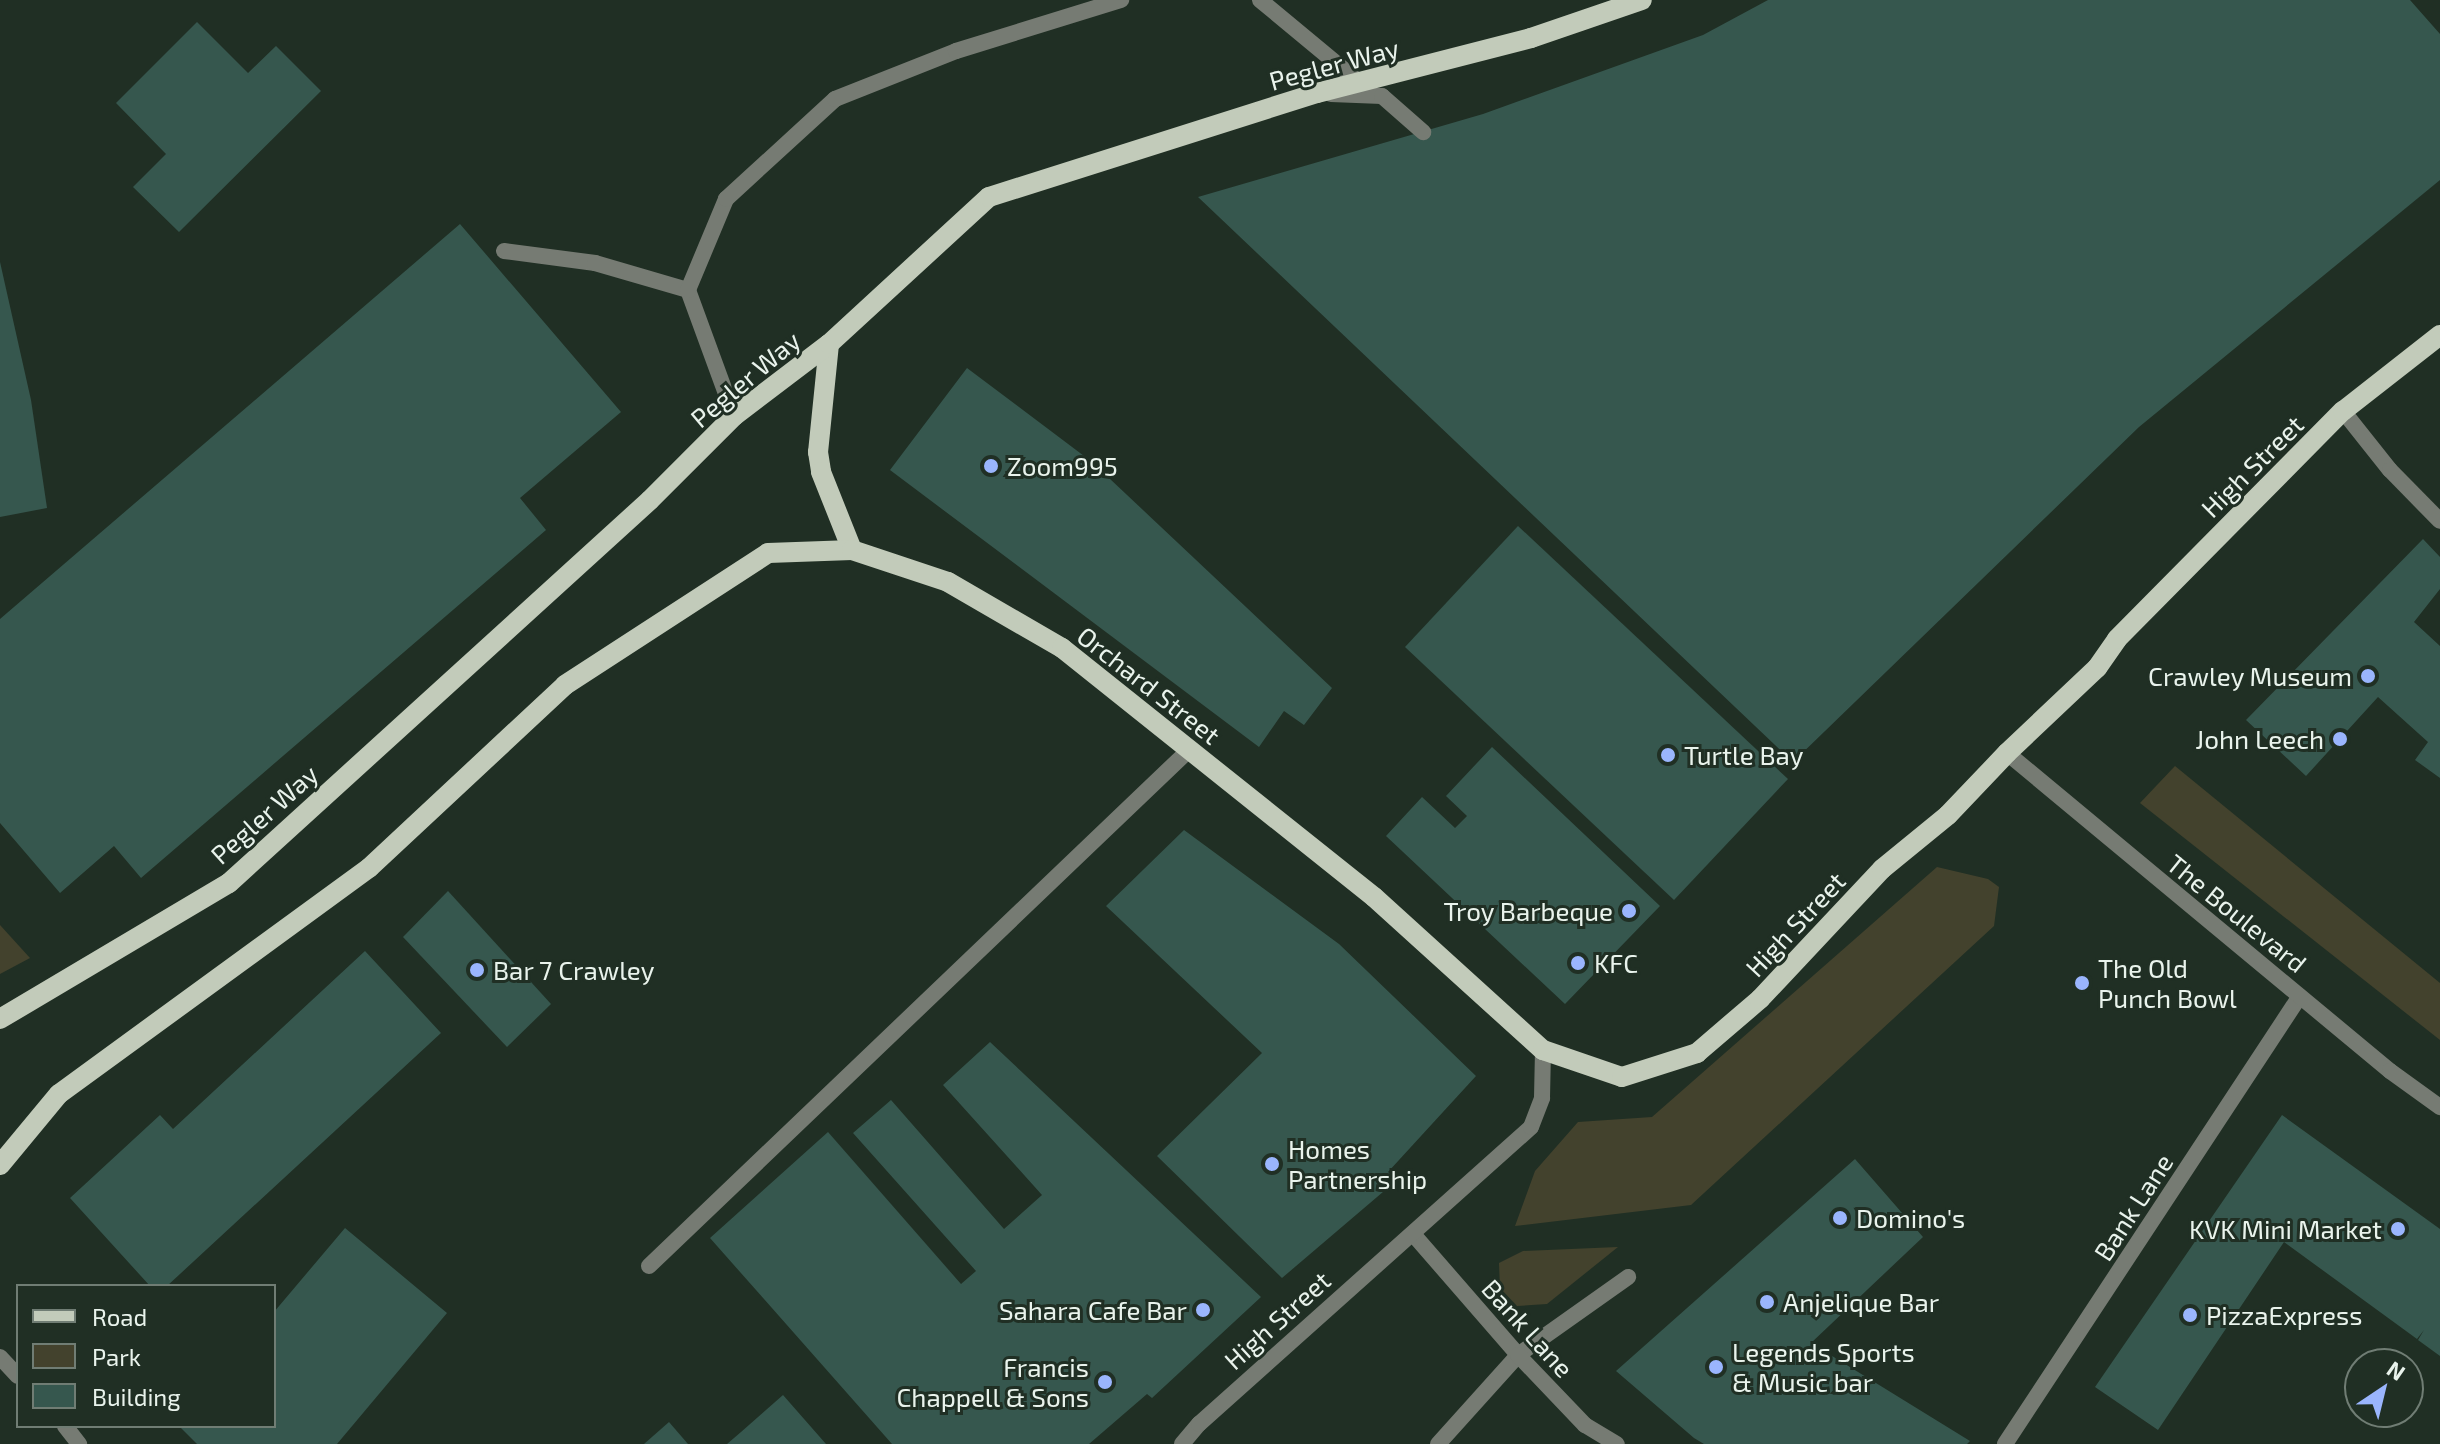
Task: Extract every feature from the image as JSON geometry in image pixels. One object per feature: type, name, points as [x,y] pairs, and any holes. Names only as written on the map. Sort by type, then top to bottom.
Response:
[{"type":"main road","name":"Pegler Way","points":[[0,1019],[229,883],[650,500],[734,416],[829,344],[989,197],[1317,93],[1531,38],[1642,0]]},
{"type":"main road","name":"High Street","points":[[1543,1050],[1622,1077],[1697,1053],[1760,999],[1882,869],[1948,815],[2007,753],[2097,668],[2117,639],[2343,411],[2440,335]]},
{"type":"main road","points":[[0,1165],[59,1094],[369,868],[565,685],[768,553],[852,550],[821,472],[818,452],[829,344]]},
{"type":"main road","name":"Orchard Street","points":[[852,550],[948,582],[1062,648],[1374,897],[1543,1050]]},
{"type":"street","points":[[734,416],[688,290],[726,199],[835,99],[956,51],[1121,0]]},
{"type":"street","points":[[1260,0],[1361,84]]},
{"type":"street","points":[[1317,93],[1382,96],[1423,132]]},
{"type":"street","points":[[504,251],[595,263],[688,290]]},
{"type":"street","points":[[2343,411],[2390,470],[2440,521]]},
{"type":"street","points":[[649,1266],[1189,750]]},
{"type":"street","name":"The Boulevard","points":[[2007,753],[2300,996],[2440,1107]]},
{"type":"street","name":"Bank Lane","points":[[2005,1444],[2300,996]]},
{"type":"street","name":"High Street","points":[[1182,1444],[1199,1424],[1531,1127],[1542,1098],[1543,1050]]},
{"type":"street","name":"Bank Lane","points":[[1413,1234],[1518,1355],[1585,1425],[1617,1444]]},
{"type":"street","points":[[1438,1444],[1518,1355],[1628,1277]]},
{"type":"street","points":[[0,1357],[16,1374]]},
{"type":"street","points":[[67,1428],[79,1444]]},
{"type":"green space","points":[[2175,766],[2440,983],[2440,1040],[2140,803]]},
{"type":"green space","points":[[1937,867],[1988,879],[1999,887],[1994,926],[1691,1205],[1515,1226],[1535,1171],[1578,1122],[1652,1117]]},
{"type":"green space","points":[[0,925],[30,958],[0,974]]},
{"type":"green space","points":[[1618,1247],[1547,1304],[1517,1306],[1500,1288],[1499,1263],[1523,1251]]},
{"type":"building","points":[[1768,0],[2410,0],[2440,34],[2440,180],[2139,427],[1793,762],[1198,197],[1483,114],[1703,35]]},
{"type":"building","points":[[197,22],[248,73],[276,46],[321,91],[179,232],[133,187],[166,154],[116,103]]},
{"type":"building","points":[[460,224],[621,412],[520,498],[546,530],[141,878],[114,846],[60,893],[0,823],[0,619]]},
{"type":"building","points":[[0,262],[31,400],[47,508],[0,517]]},
{"type":"building","points":[[967,368],[1092,462],[1332,688],[1304,725],[1284,711],[1259,747],[890,470]]},
{"type":"building","points":[[1518,526],[1788,779],[1674,900],[1405,647]]},
{"type":"building","points":[[2423,539],[2440,557],[2440,589],[2414,622],[2440,646],[2440,778],[2415,760],[2428,742],[2378,697],[2306,776],[2246,720]]},
{"type":"building","points":[[1492,747],[1660,906],[1565,1004],[1386,836],[1422,797],[1455,828],[1467,816],[1446,796]]},
{"type":"building","points":[[1184,830],[1339,944],[1476,1076],[1388,1172],[1397,1180],[1282,1278],[1157,1156],[1262,1053],[1106,906]]},
{"type":"building","name":"Bar 7 Crawley","points":[[448,891],[551,1004],[507,1047],[403,937]]},
{"type":"building","points":[[365,951],[441,1033],[169,1284],[148,1284],[70,1198],[160,1115],[173,1129]]},
{"type":"building","points":[[990,1042],[1261,1297],[1152,1398],[1147,1394],[1089,1444],[892,1444],[710,1238],[828,1132],[961,1284],[976,1271],[853,1133],[891,1100],[1004,1229],[1042,1195],[943,1085]]},
{"type":"building","name":"PizzaExpress","points":[[2282,1115],[2440,1229],[2440,1356],[2418,1340],[2424,1330],[2417,1339],[2284,1242],[2158,1430],[2095,1387]]},
{"type":"building","points":[[1855,1159],[1923,1237],[1811,1343],[1970,1441],[1967,1444],[1704,1444],[1616,1371]]},
{"type":"building","points":[[345,1228],[447,1313],[337,1444],[197,1444],[181,1428],[276,1428],[276,1310]]},
{"type":"building","points":[[783,1395],[826,1444],[727,1444],[741,1432]]},
{"type":"building","points":[[669,1422],[688,1444],[644,1444]]},
{"type":"place","name":"Zoom995","points":[[991,466]]},
{"type":"place","name":"Crawley Museum","points":[[2368,676]]},
{"type":"place","name":"John Leech","points":[[2340,739]]},
{"type":"place","name":"Turtle Bay","points":[[1668,755]]},
{"type":"place","name":"Troy Barbeque","points":[[1629,911]]},
{"type":"place","name":"KFC","points":[[1578,963]]},
{"type":"place","name":"Bar 7 Crawley","points":[[477,970]]},
{"type":"place","name":"The Old Punch Bowl","points":[[2082,983]]},
{"type":"place","name":"Homes Partnership","points":[[1272,1164]]},
{"type":"place","name":"Domino's","points":[[1840,1218]]},
{"type":"place","name":"KVK Mini Market","points":[[2398,1229]]},
{"type":"place","name":"Anjelique Bar","points":[[1767,1302]]},
{"type":"place","name":"Sahara Cafe Bar","points":[[1203,1310]]},
{"type":"place","name":"PizzaExpress","points":[[2190,1315]]},
{"type":"place","name":"Legends Sports & Music bar","points":[[1716,1367]]},
{"type":"place","name":"Francis Chappell & Sons","points":[[1105,1382]]}]
